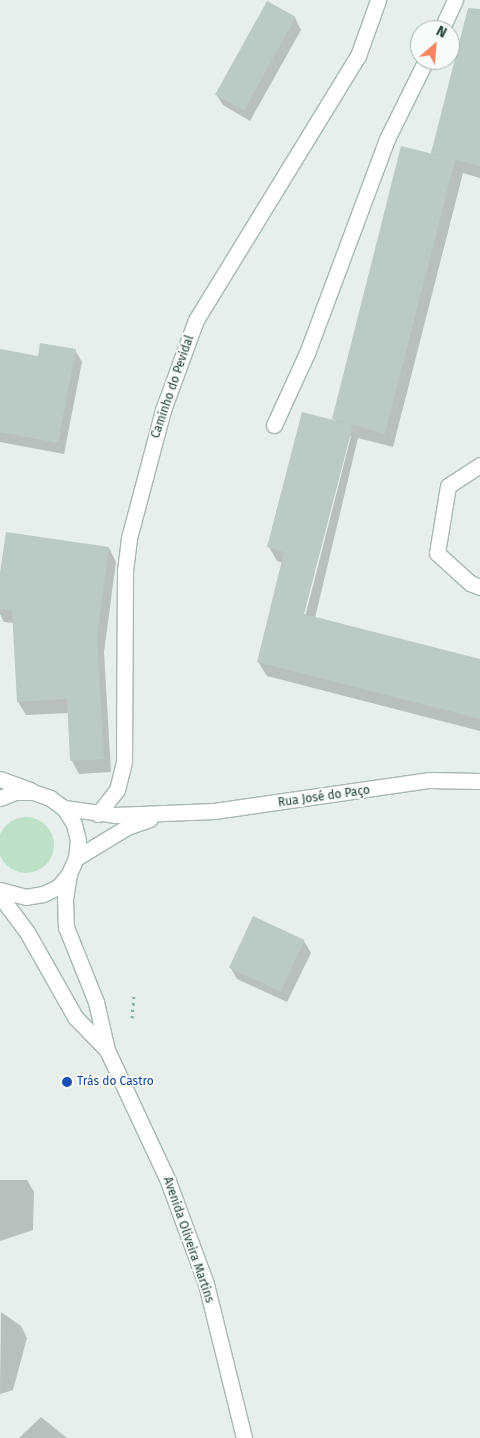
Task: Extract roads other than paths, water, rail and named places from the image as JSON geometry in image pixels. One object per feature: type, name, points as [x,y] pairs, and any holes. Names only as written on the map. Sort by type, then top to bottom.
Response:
[{"type":"street","name":"Caminho do Pevidal","points":[[98,814],[117,790],[124,761],[125,571],[129,538],[163,410],[196,320],[358,56],[378,0]]},
{"type":"street","points":[[445,20],[455,0]]},
{"type":"street","points":[[274,425],[307,353],[388,139],[421,70]]},
{"type":"street","points":[[480,465],[448,486],[437,553],[470,583],[480,587]]},
{"type":"street","points":[[0,778],[50,798],[64,808],[74,824],[78,840],[76,858],[69,874],[58,886],[43,894],[26,897],[0,890]]},
{"type":"street","name":"Rua José do Paço","points":[[64,808],[98,814],[168,814],[240,809],[430,780],[480,781]]},
{"type":"street","points":[[0,798],[15,792],[33,792]]},
{"type":"street","name":"Rua José do Paço","points":[[76,858],[127,826],[168,814]]},
{"type":"street","name":"Avenida Oliveira Martins","points":[[69,874],[65,899],[66,927],[96,1002],[107,1050],[168,1181],[206,1284],[244,1438]]},
{"type":"street","name":"Avenida Oliveira Martins","points":[[0,896],[27,932],[75,1017],[107,1050]]},
{"type":"place","name":"Trás do Castro","points":[[67,1082]]}]
